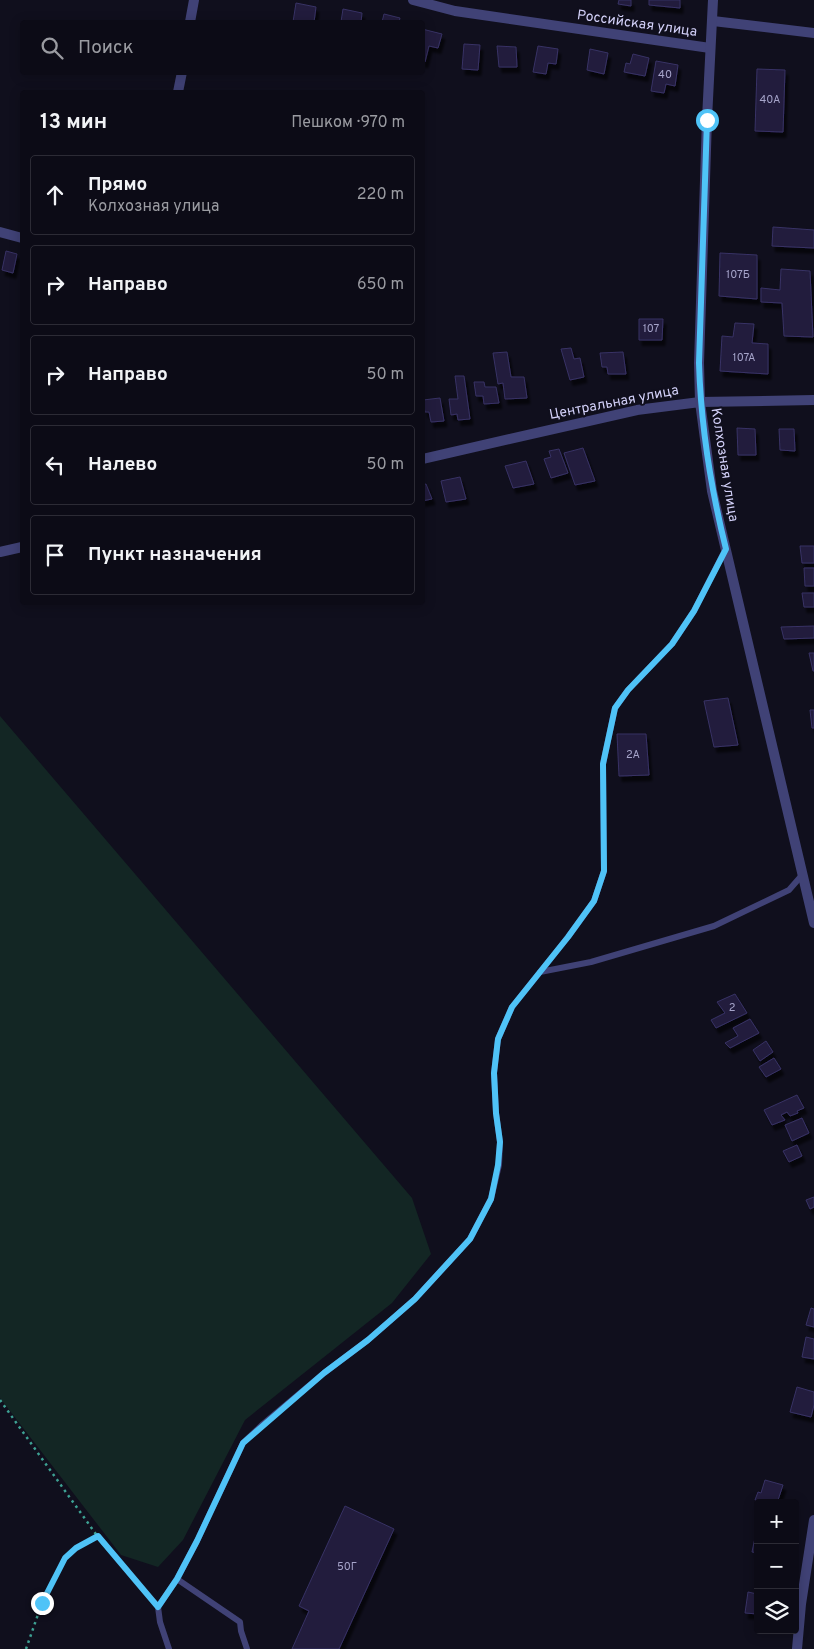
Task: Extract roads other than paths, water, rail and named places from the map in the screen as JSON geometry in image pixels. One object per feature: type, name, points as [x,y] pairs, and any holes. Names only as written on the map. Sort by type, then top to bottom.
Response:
[{"type":"street","points":[[190,20],[194,0]]},
{"type":"street","name":"Российская улица","points":[[413,0],[455,11],[710,48]]},
{"type":"street","name":"Колхозная улица","points":[[714,0],[710,48],[699,353],[700,402],[712,490],[814,924]]},
{"type":"street","points":[[713,21],[814,33]]},
{"type":"street","points":[[178,90],[181,75]]},
{"type":"street","points":[[0,232],[20,237]]},
{"type":"street","name":"Центральная улица","points":[[425,458],[637,410],[700,402],[814,400]]},
{"type":"street","points":[[0,552],[20,547]]},
{"type":"street","points":[[797,1649],[801,1604],[814,1520]]},
{"type":"lane","points":[[169,1649],[160,1622],[158,1607],[177,1579],[197,1541],[243,1443],[263,1424],[324,1373],[368,1340],[408,1305],[470,1239],[491,1199],[498,1165],[500,1142],[494,1073],[498,1039],[512,1007],[594,901],[604,871],[603,764],[615,708],[628,690],[672,644],[694,611],[726,549]]},
{"type":"lane","points":[[540,972],[590,962],[714,926],[789,890],[803,874]]},
{"type":"lane","points":[[177,1579],[240,1622],[247,1649]]}]
